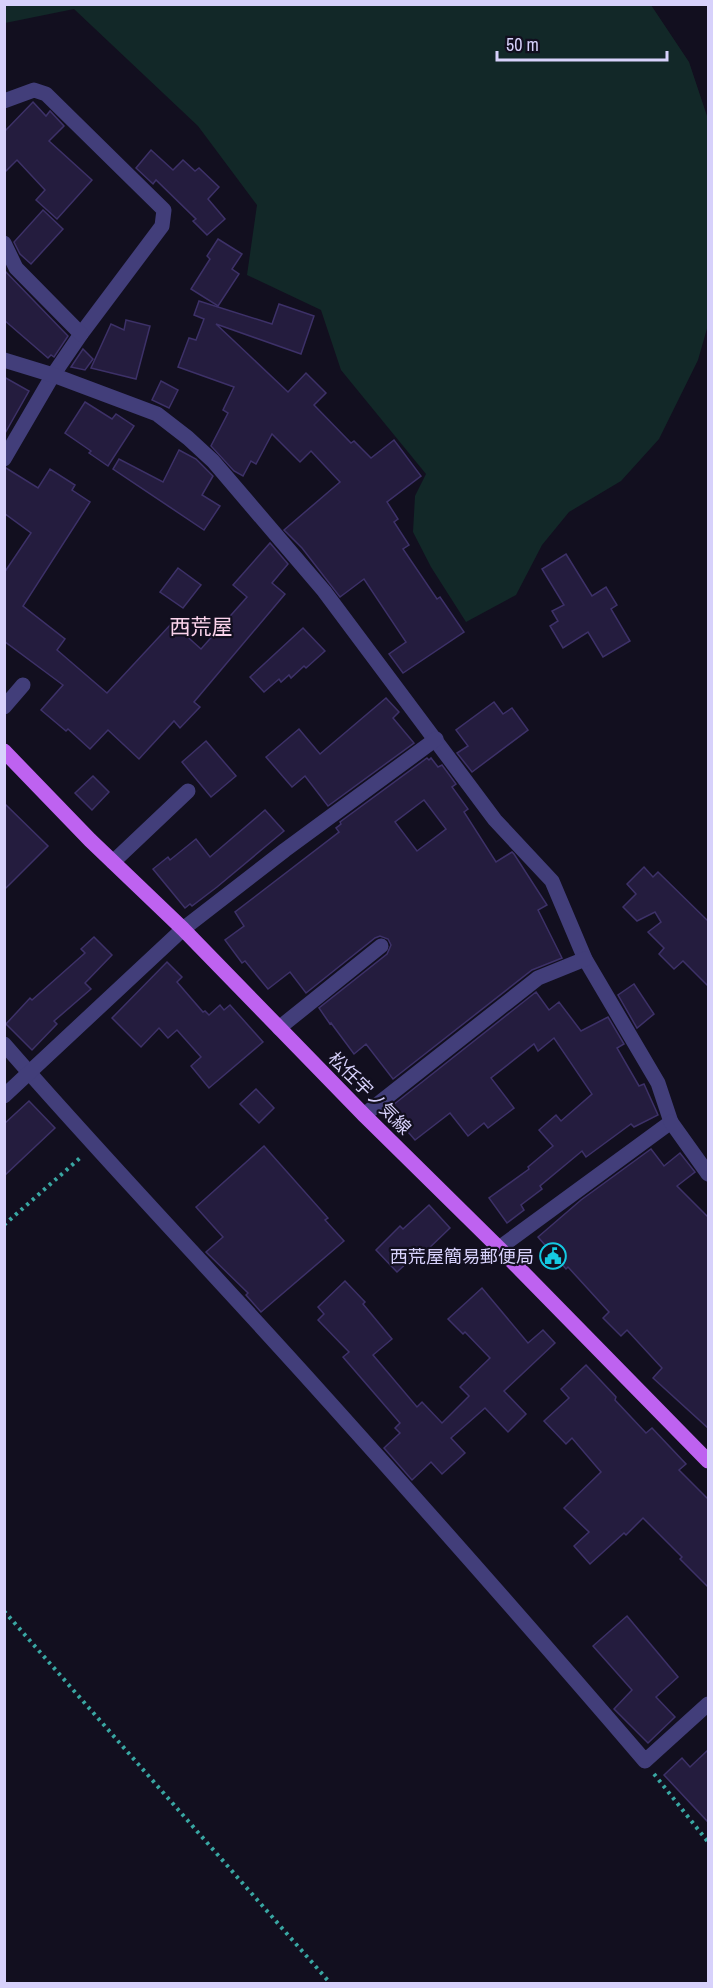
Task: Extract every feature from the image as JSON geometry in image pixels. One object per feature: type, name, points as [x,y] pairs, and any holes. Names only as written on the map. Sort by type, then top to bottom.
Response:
[{"type":"main road","name":"松任宇ノ気線","points":[[4,752],[183,929],[364,1115],[499,1248],[708,1461]]},
{"type":"street","points":[[4,101],[34,90],[46,94],[164,210],[162,226],[53,375],[4,459]]},
{"type":"street","points":[[4,243],[16,268],[81,334]]},
{"type":"street","points":[[4,360],[53,375],[157,414],[213,461],[324,591],[495,820],[552,881],[585,958],[658,1083],[671,1122],[708,1174]]},
{"type":"street","points":[[4,708],[23,686]]},
{"type":"street","points":[[4,1096],[183,929],[285,850],[436,739]]},
{"type":"street","points":[[113,862],[188,791]]},
{"type":"street","points":[[279,1028],[381,946]]},
{"type":"street","points":[[364,1115],[538,978],[585,958]]},
{"type":"street","points":[[4,1044],[333,1406],[645,1761],[708,1704]]},
{"type":"street","points":[[499,1248],[671,1122]]},
{"type":"path","points":[[4,1225],[94,1145]]},
{"type":"path","points":[[4,1611],[331,1983]]},
{"type":"path","points":[[645,1761],[708,1842]]},
{"type":"green space","points":[[4,5],[651,5],[689,62],[708,119],[708,325],[698,360],[659,439],[621,481],[569,512],[542,545],[516,595],[466,622],[431,567],[413,532],[415,496],[426,474],[341,370],[321,310],[247,275],[257,205],[198,126],[74,9],[5,23]]},
{"type":"building","points":[[33,102],[46,116],[50,111],[64,126],[49,141],[92,180],[57,219],[36,200],[45,190],[17,160],[4,173],[4,132]]},
{"type":"building","points":[[151,150],[173,170],[183,160],[195,171],[199,168],[219,187],[208,199],[225,219],[207,235],[193,221],[196,219],[156,180],[153,184],[136,168]]},
{"type":"building","points":[[43,210],[63,229],[31,264],[20,254],[14,242]]},
{"type":"building","points":[[218,239],[242,254],[232,269],[239,274],[218,306],[191,289],[210,259],[207,256]]},
{"type":"building","points":[[4,270],[68,336],[54,357],[51,355],[48,358],[4,320]]},
{"type":"building","points":[[199,301],[272,324],[279,304],[314,316],[301,354],[216,324],[288,392],[306,373],[326,393],[314,405],[351,443],[354,441],[371,458],[394,440],[421,476],[387,502],[398,519],[394,522],[409,545],[403,549],[437,599],[440,597],[464,632],[403,673],[389,654],[406,642],[364,579],[340,597],[302,548],[284,530],[340,482],[311,451],[300,462],[272,434],[256,464],[251,461],[243,476],[234,471],[211,446],[228,413],[223,410],[234,387],[178,367],[189,338],[196,340],[204,319],[194,315]]},
{"type":"building","points":[[126,320],[150,326],[136,379],[91,368],[111,324],[124,330]]},
{"type":"building","points":[[83,349],[93,359],[85,370],[71,367]]},
{"type":"building","points":[[4,377],[29,391],[4,435]]},
{"type":"building","points":[[161,381],[178,390],[169,408],[152,400]]},
{"type":"building","points":[[85,402],[112,419],[116,414],[134,426],[108,466],[65,433]]},
{"type":"building","points":[[179,450],[196,459],[213,476],[202,495],[220,506],[204,530],[113,469],[119,459],[163,482]]},
{"type":"building","points":[[6,468],[38,488],[50,469],[75,485],[72,490],[90,502],[23,606],[65,639],[57,650],[107,693],[172,623],[201,649],[247,597],[233,585],[270,543],[288,564],[272,583],[285,594],[194,702],[200,707],[180,728],[174,721],[139,759],[108,730],[90,749],[68,729],[66,731],[41,710],[63,685],[4,641],[4,573],[31,533],[4,513],[4,469]]},
{"type":"building","points":[[566,554],[592,596],[606,587],[617,605],[611,609],[630,641],[603,657],[588,632],[563,648],[550,626],[558,621],[552,611],[564,605],[542,569]]},
{"type":"building","points":[[178,568],[201,585],[183,608],[160,592]]},
{"type":"building","points":[[303,628],[325,651],[306,668],[304,666],[291,678],[289,675],[281,682],[279,679],[264,692],[250,677]]},
{"type":"building","points":[[386,698],[399,712],[393,718],[414,743],[328,806],[305,776],[292,787],[266,757],[299,729],[320,754]]},
{"type":"building","points":[[494,702],[503,714],[512,708],[528,730],[472,772],[457,753],[468,746],[456,730]]},
{"type":"building","points":[[206,741],[236,776],[211,797],[182,762]]},
{"type":"building","points":[[427,758],[429,760],[431,758],[438,767],[442,765],[456,784],[452,787],[468,809],[464,812],[496,862],[512,852],[514,854],[547,905],[538,910],[562,958],[532,970],[393,1079],[366,1044],[354,1054],[319,1008],[387,954],[391,945],[388,939],[380,936],[375,938],[306,993],[290,972],[268,989],[245,961],[242,963],[225,940],[244,926],[235,912],[339,832],[336,828],[341,824],[340,822]],"holes":[[[424,800],[446,829],[417,851],[395,822]]]},
{"type":"building","points":[[93,776],[109,792],[92,810],[75,793]]},
{"type":"building","points":[[4,803],[48,846],[4,890]]},
{"type":"building","points":[[265,810],[284,831],[192,906],[190,904],[185,908],[153,869],[168,857],[170,860],[196,839],[210,857]]},
{"type":"building","points":[[644,867],[653,877],[658,872],[708,921],[708,986],[683,961],[674,969],[659,954],[664,948],[648,932],[661,922],[655,912],[637,921],[623,907],[636,894],[627,884]]},
{"type":"building","points":[[94,937],[112,955],[85,983],[91,989],[54,1021],[57,1024],[32,1050],[6,1024],[30,998],[32,1000],[85,953],[81,949]]},
{"type":"building","points":[[167,962],[182,977],[177,982],[203,1012],[209,1015],[220,1005],[224,1010],[230,1005],[263,1042],[209,1088],[191,1066],[201,1057],[177,1030],[168,1038],[159,1028],[141,1047],[112,1018]]},
{"type":"building","points":[[634,984],[654,1014],[637,1028],[618,995]]},
{"type":"building","points":[[536,992],[549,1010],[559,1002],[581,1031],[608,1017],[624,1044],[617,1048],[639,1086],[644,1084],[658,1115],[634,1127],[631,1124],[586,1157],[582,1151],[540,1186],[542,1189],[521,1205],[524,1210],[507,1223],[489,1198],[529,1169],[528,1167],[553,1146],[539,1130],[556,1115],[561,1121],[592,1094],[554,1038],[538,1051],[534,1044],[491,1078],[514,1108],[488,1128],[484,1123],[468,1136],[450,1113],[415,1140],[388,1109]]},
{"type":"building","points":[[256,1089],[274,1108],[259,1123],[240,1104]]},
{"type":"building","points":[[29,1101],[55,1128],[4,1176],[4,1124]]},
{"type":"building","points":[[264,1146],[328,1218],[325,1220],[344,1241],[261,1312],[246,1295],[248,1293],[206,1252],[223,1237],[196,1207]]},
{"type":"building","points":[[651,1149],[664,1166],[680,1153],[695,1172],[677,1186],[708,1217],[708,1428],[653,1378],[662,1368],[627,1330],[621,1336],[603,1318],[609,1312],[538,1237],[581,1200]]},
{"type":"building","points":[[429,1205],[450,1228],[424,1253],[421,1250],[397,1272],[376,1250],[400,1226],[403,1229]]},
{"type":"building","points":[[345,1281],[365,1302],[363,1304],[392,1339],[373,1355],[417,1407],[422,1402],[442,1423],[469,1396],[460,1387],[490,1358],[465,1332],[463,1334],[448,1319],[482,1288],[528,1343],[543,1330],[555,1343],[504,1391],[526,1414],[508,1432],[485,1408],[451,1438],[465,1453],[442,1474],[431,1462],[412,1480],[384,1448],[400,1433],[395,1428],[400,1423],[343,1357],[349,1352],[318,1320],[324,1314],[318,1307]]},
{"type":"building","points":[[586,1365],[646,1433],[652,1428],[686,1464],[679,1470],[708,1499],[708,1587],[643,1518],[590,1564],[574,1546],[589,1532],[564,1508],[601,1472],[572,1438],[566,1444],[544,1421],[569,1398],[561,1389]]},
{"type":"building","points":[[627,1616],[678,1677],[656,1697],[675,1717],[648,1743],[614,1709],[632,1690],[593,1646]]},
{"type":"building","points":[[708,1750],[708,1822],[664,1775],[682,1758],[690,1767]]},
{"type":"place","name":"西荒屋簡易郵便局","points":[[553,1256]]},
{"type":"district","name":"西荒屋","points":[[201,626]]}]
